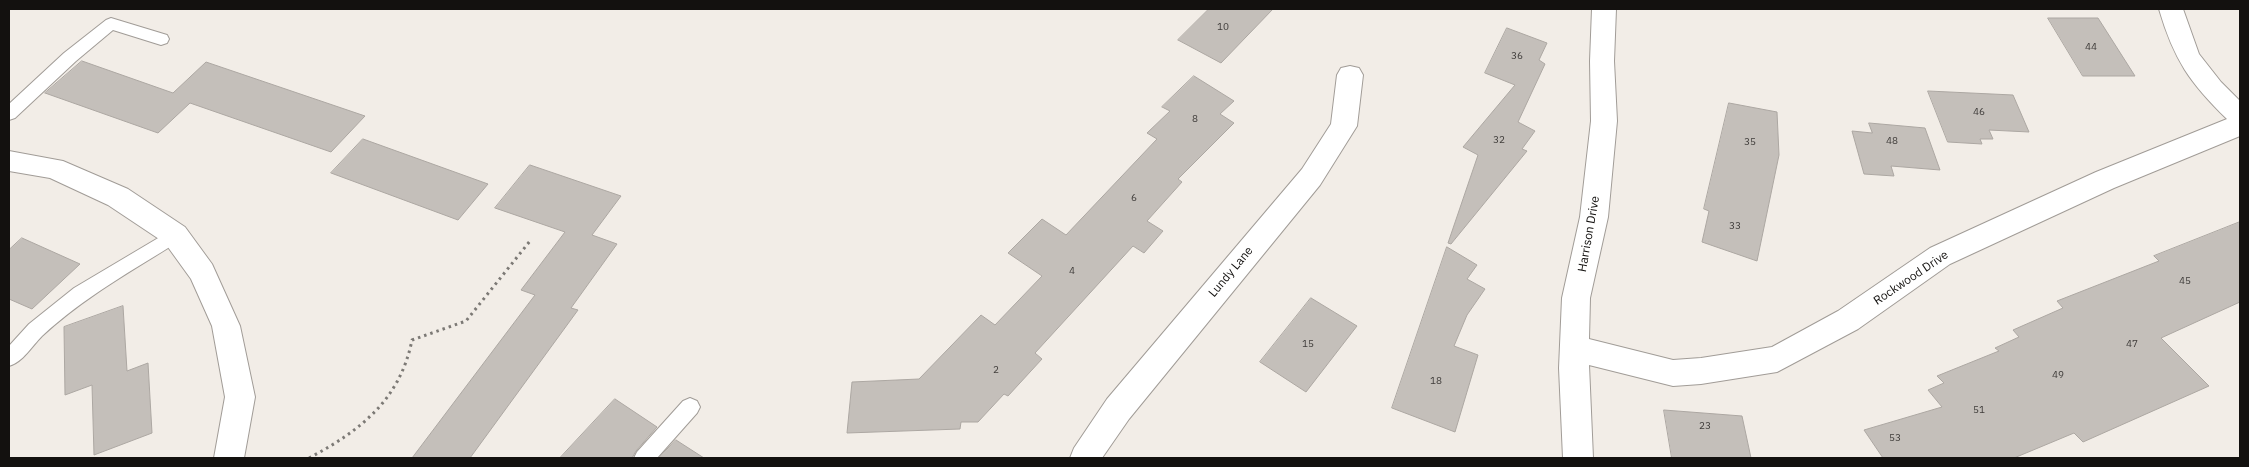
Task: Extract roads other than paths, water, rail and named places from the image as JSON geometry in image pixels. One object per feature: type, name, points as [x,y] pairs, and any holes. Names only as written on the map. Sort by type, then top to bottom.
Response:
[{"type":"street","name":"Harrison Drive","points":[[1578,458],[1574,348],[1576,298],[1594,217],[1604,121],[1602,61],[1604,9]]},
{"type":"street","points":[[2171,9],[2188,56],[2212,89],[2240,116]]},
{"type":"street","name":"Lundy Lane","points":[[1085,458],[1118,409],[1311,177],[1344,126],[1350,75]]},
{"type":"street","name":"Rockwood Drive","points":[[1574,348],[1673,373],[1701,371],[1777,359],[1848,320],[1940,256],[2105,180],[2240,124]]},
{"type":"street","points":[[9,161],[54,168],[118,197],[175,235],[202,272],[226,326],[240,397],[229,458]]},
{"type":"lane","points":[[9,114],[70,57],[111,24],[161,39]]},
{"type":"lane","points":[[9,358],[36,330],[80,294],[175,235]]},
{"type":"lane","points":[[644,458],[690,407]]}]
